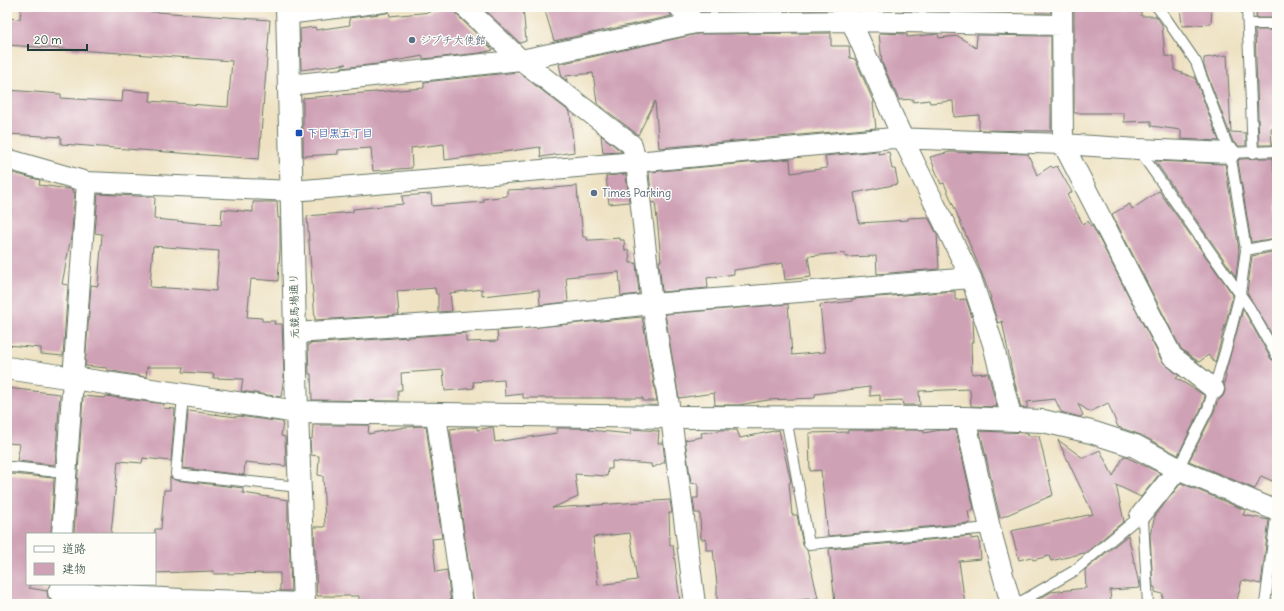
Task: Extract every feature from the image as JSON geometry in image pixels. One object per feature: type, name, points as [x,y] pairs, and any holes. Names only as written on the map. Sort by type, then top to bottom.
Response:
[{"type":"street","points":[[465,7],[521,60],[632,145],[636,162],[652,304],[671,417],[695,604]]},
{"type":"street","points":[[679,7],[696,23]]},
{"type":"street","name":"元競馬場通り","points":[[287,13],[299,487],[304,604]]},
{"type":"street","points":[[289,85],[521,60],[696,23],[848,14],[1062,16],[1063,144],[1172,356],[1214,389]]},
{"type":"street","points":[[848,14],[903,139],[971,278],[993,344],[1012,420]]},
{"type":"street","points":[[7,159],[87,182],[292,191],[636,162],[893,138],[1063,144],[1230,153]]},
{"type":"street","points":[[62,533],[87,182]]},
{"type":"street","points":[[295,333],[523,318],[652,304],[971,278]]},
{"type":"street","points":[[7,368],[183,396],[297,412],[436,415],[965,418],[1043,421],[1091,432],[1135,446],[1178,468],[1277,510]]},
{"type":"street","points":[[436,415],[463,604]]},
{"type":"street","points":[[965,418],[990,528],[1011,604]]},
{"type":"street","points":[[1140,516],[1178,468]]},
{"type":"street","points":[[58,593],[181,601],[304,604]]},
{"type":"lane","points":[[287,13],[385,7]]},
{"type":"lane","points":[[1157,7],[1196,62],[1230,153],[1246,250],[1240,294],[1208,409],[1178,468]]},
{"type":"lane","points":[[1247,7],[1252,152]]},
{"type":"lane","points":[[1248,24],[1277,24]]},
{"type":"lane","points":[[1138,149],[1240,294],[1277,356]]},
{"type":"lane","points":[[1230,153],[1277,152]]},
{"type":"lane","points":[[1246,250],[1277,244]]},
{"type":"lane","points":[[183,396],[176,474],[299,487]]},
{"type":"lane","points":[[786,418],[809,544],[990,528]]},
{"type":"lane","points":[[7,468],[12,467],[66,474]]},
{"type":"lane","points":[[1264,604],[1277,510]]},
{"type":"lane","points":[[1018,604],[1074,571],[1140,516],[1144,521],[1148,604]]},
{"type":"building","points":[[21,7],[86,7],[270,20],[259,159],[61,144],[61,137],[7,134],[7,90],[61,94],[61,98],[122,102],[123,90],[151,92],[150,101],[228,107],[232,61],[7,45],[7,18],[20,19]]},
{"type":"building","points":[[454,7],[454,11],[457,15],[493,50],[480,53],[423,59],[423,56],[378,64],[341,68],[346,64],[301,70],[300,29],[315,27],[316,30],[350,25],[349,18],[389,12],[390,16],[431,12],[430,10]]},
{"type":"building","points":[[482,7],[523,7],[526,41],[520,43]]},
{"type":"building","points":[[544,7],[668,7],[668,11],[672,16],[554,41]]},
{"type":"building","points":[[696,7],[736,7],[736,11],[700,11]]},
{"type":"building","points":[[796,7],[828,7],[828,10],[796,10]]},
{"type":"building","points":[[1036,7],[1051,7],[1051,13],[1036,13]]},
{"type":"building","points":[[1074,7],[1141,7],[1141,16],[1156,16],[1162,25],[1165,56],[1174,57],[1174,70],[1195,78],[1219,141],[1181,139],[1181,130],[1151,126],[1151,121],[1124,122],[1124,113],[1074,113]]},
{"type":"building","points":[[1180,7],[1212,7],[1211,24],[1182,26]]},
{"type":"building","points":[[1257,7],[1277,7],[1277,18],[1256,18]]},
{"type":"building","points":[[1255,30],[1277,30],[1277,127],[1271,128],[1272,145],[1259,145]]},
{"type":"building","points":[[831,33],[831,46],[849,46],[850,58],[855,59],[874,103],[876,128],[659,148],[655,101],[638,135],[597,103],[593,73],[566,76],[567,81],[562,77],[559,64],[697,34]]},
{"type":"building","points":[[879,33],[907,34],[907,37],[938,34],[939,38],[958,36],[976,48],[977,35],[1051,36],[1051,131],[979,130],[979,115],[954,117],[953,101],[930,103],[929,100],[913,102],[913,99],[899,100],[882,63]]},
{"type":"building","points":[[1227,55],[1231,132],[1246,133],[1246,146],[1239,146],[1233,142],[1204,66],[1204,58]]},
{"type":"building","points":[[518,72],[570,112],[574,152],[541,157],[540,147],[445,160],[444,144],[411,148],[412,168],[373,171],[371,148],[338,150],[338,154],[303,156],[303,98],[424,88],[424,82]]},
{"type":"building","points":[[601,135],[622,152],[603,153]]},
{"type":"building","points":[[878,151],[878,154],[889,152],[892,169],[895,169],[898,184],[854,193],[859,223],[908,220],[908,218],[928,217],[937,234],[939,269],[877,274],[876,256],[845,257],[845,253],[808,256],[811,277],[785,280],[783,263],[734,270],[734,274],[707,278],[708,288],[662,292],[658,228],[655,202],[652,203],[649,172],[790,159],[791,173],[827,168],[825,156]]},
{"type":"building","points":[[950,152],[1028,154],[1037,175],[1051,166],[1053,168],[1057,166],[1072,192],[1067,195],[1083,224],[1088,221],[1091,226],[1092,225],[1162,361],[1179,376],[1176,378],[1205,396],[1202,407],[1178,455],[1141,435],[1118,427],[1108,403],[1090,412],[1078,404],[1083,415],[1080,417],[1061,412],[1055,399],[1027,402],[1027,408],[1021,408],[1002,321],[998,323],[997,321],[991,298],[982,274],[944,183],[941,184],[930,157]]},
{"type":"building","points":[[1273,158],[1274,173],[1277,172],[1277,238],[1251,242],[1238,161],[1240,159]]},
{"type":"building","points":[[1155,161],[1225,164],[1239,250],[1236,277]]},
{"type":"building","points":[[13,173],[40,180],[39,185],[70,189],[73,190],[72,192],[75,192],[72,232],[62,284],[68,285],[63,356],[41,354],[41,348],[7,345],[7,181],[10,182]]},
{"type":"building","points":[[626,174],[629,202],[609,204],[606,176]]},
{"type":"building","points":[[577,186],[579,216],[581,216],[583,237],[587,237],[587,240],[620,238],[620,240],[624,240],[625,251],[629,250],[630,263],[636,263],[639,294],[621,296],[619,272],[566,277],[568,302],[540,305],[539,290],[482,296],[482,289],[450,293],[452,311],[438,312],[438,294],[436,294],[435,288],[397,291],[399,315],[315,320],[307,216],[353,212],[353,209],[403,204],[402,196],[431,194],[432,206],[484,202],[483,199],[507,196],[507,190],[530,190]]},
{"type":"building","points":[[1159,191],[1233,295],[1215,363],[1208,355],[1199,362],[1181,349],[1112,214],[1130,204],[1132,209]]},
{"type":"building","points":[[98,194],[155,197],[154,219],[221,225],[222,209],[253,212],[253,202],[277,202],[278,218],[280,218],[278,281],[251,279],[247,317],[262,318],[262,321],[275,321],[274,324],[282,324],[284,376],[281,397],[241,391],[243,379],[213,378],[214,374],[183,372],[184,367],[147,367],[146,377],[107,370],[107,368],[85,366],[91,285],[98,286],[102,234],[95,233]],"holes":[[[153,246],[219,251],[216,291],[150,287]]]},
{"type":"building","points":[[1277,251],[1277,343],[1247,293],[1252,256]]},
{"type":"building","points":[[955,291],[955,300],[966,299],[973,320],[974,342],[971,342],[972,374],[988,373],[997,407],[971,406],[970,389],[919,391],[920,405],[903,405],[902,400],[880,401],[880,395],[870,396],[870,387],[815,394],[815,398],[768,400],[739,405],[715,405],[714,393],[679,398],[665,314],[788,304],[792,355],[825,352],[820,305],[852,301],[852,299]]},
{"type":"building","points":[[1243,309],[1271,359],[1277,362],[1277,483],[1261,476],[1255,489],[1189,461],[1214,412],[1217,402],[1223,396],[1225,391],[1225,374]]},
{"type":"building","points":[[642,317],[657,401],[643,401],[643,398],[523,398],[523,394],[505,396],[504,380],[473,382],[474,388],[445,391],[443,370],[401,373],[402,390],[398,390],[398,401],[312,400],[308,344],[466,333],[466,342],[498,341],[497,331]]},
{"type":"building","points":[[7,388],[60,394],[55,465],[17,461],[20,444],[7,443]]},
{"type":"building","points":[[83,396],[105,398],[106,396],[164,404],[163,408],[175,409],[171,461],[143,458],[142,463],[118,461],[111,533],[74,533]]},
{"type":"building","points":[[188,411],[283,422],[281,436],[285,437],[286,466],[245,462],[244,475],[183,468]]},
{"type":"building","points":[[313,425],[369,425],[368,434],[405,427],[426,426],[442,538],[432,539],[436,572],[447,570],[451,604],[359,604],[359,596],[317,596],[314,527],[325,527],[323,476],[318,475],[319,456],[311,455],[310,439],[312,439]]},
{"type":"building","points":[[477,427],[477,430],[493,427],[495,442],[557,433],[557,428],[589,428],[589,430],[631,434],[631,429],[659,431],[658,443],[663,443],[665,462],[652,468],[651,464],[612,461],[612,469],[608,469],[607,476],[575,474],[578,497],[552,508],[670,500],[672,513],[669,513],[670,545],[673,545],[680,602],[671,604],[474,604],[450,429]],"holes":[[[630,533],[637,580],[598,585],[593,537]]]},
{"type":"building","points":[[719,430],[737,430],[740,438],[779,430],[791,482],[789,483],[792,515],[797,515],[803,545],[807,550],[818,598],[771,603],[771,600],[733,603],[734,604],[717,604],[717,584],[713,550],[706,550],[706,539],[701,539],[700,513],[695,513],[693,498],[698,498],[698,484],[691,483],[685,440],[702,437],[701,433]]},
{"type":"building","points":[[848,430],[923,430],[924,433],[940,430],[956,430],[974,509],[968,511],[970,523],[828,536],[821,470],[810,471],[809,433],[848,432]]},
{"type":"building","points":[[980,431],[1028,433],[1028,436],[1039,436],[1053,495],[1000,518]]},
{"type":"building","points":[[1058,440],[1083,458],[1100,450],[1113,476],[1124,456],[1160,473],[1141,497],[1116,485],[1124,521],[1084,554],[1051,561],[1049,556],[1033,560],[1031,557],[1019,560],[1011,531],[1093,514]]},
{"type":"building","points":[[12,474],[54,478],[51,533],[26,533],[26,585],[30,585],[29,588],[47,591],[48,598],[52,602],[66,604],[7,604],[7,476]]},
{"type":"building","points":[[170,477],[175,480],[243,488],[243,493],[288,500],[287,527],[289,527],[291,591],[280,591],[280,573],[214,574],[214,571],[156,573],[155,529],[161,529],[164,490],[170,490]]},
{"type":"building","points":[[1181,483],[1245,510],[1243,515],[1269,520],[1261,584],[1242,580],[1236,604],[1162,604],[1163,594],[1155,592],[1155,587],[1153,587],[1150,535],[1155,516]]},
{"type":"building","points":[[1128,535],[1139,584],[1140,581],[1140,588],[1110,590],[1111,604],[1036,604],[1036,601],[1051,592],[1086,588],[1085,570]]},
{"type":"building","points":[[971,536],[971,539],[979,538],[981,559],[959,561],[965,604],[856,604],[856,601],[835,603],[829,549]]},
{"type":"building","points":[[1277,561],[1277,588],[1274,587]]},
{"type":"place","name":"ジブチ大使館","points":[[412,40]]},
{"type":"place","name":"下目黒五丁目","points":[[299,133]]},
{"type":"place","name":"Times Parking","points":[[594,193]]}]
